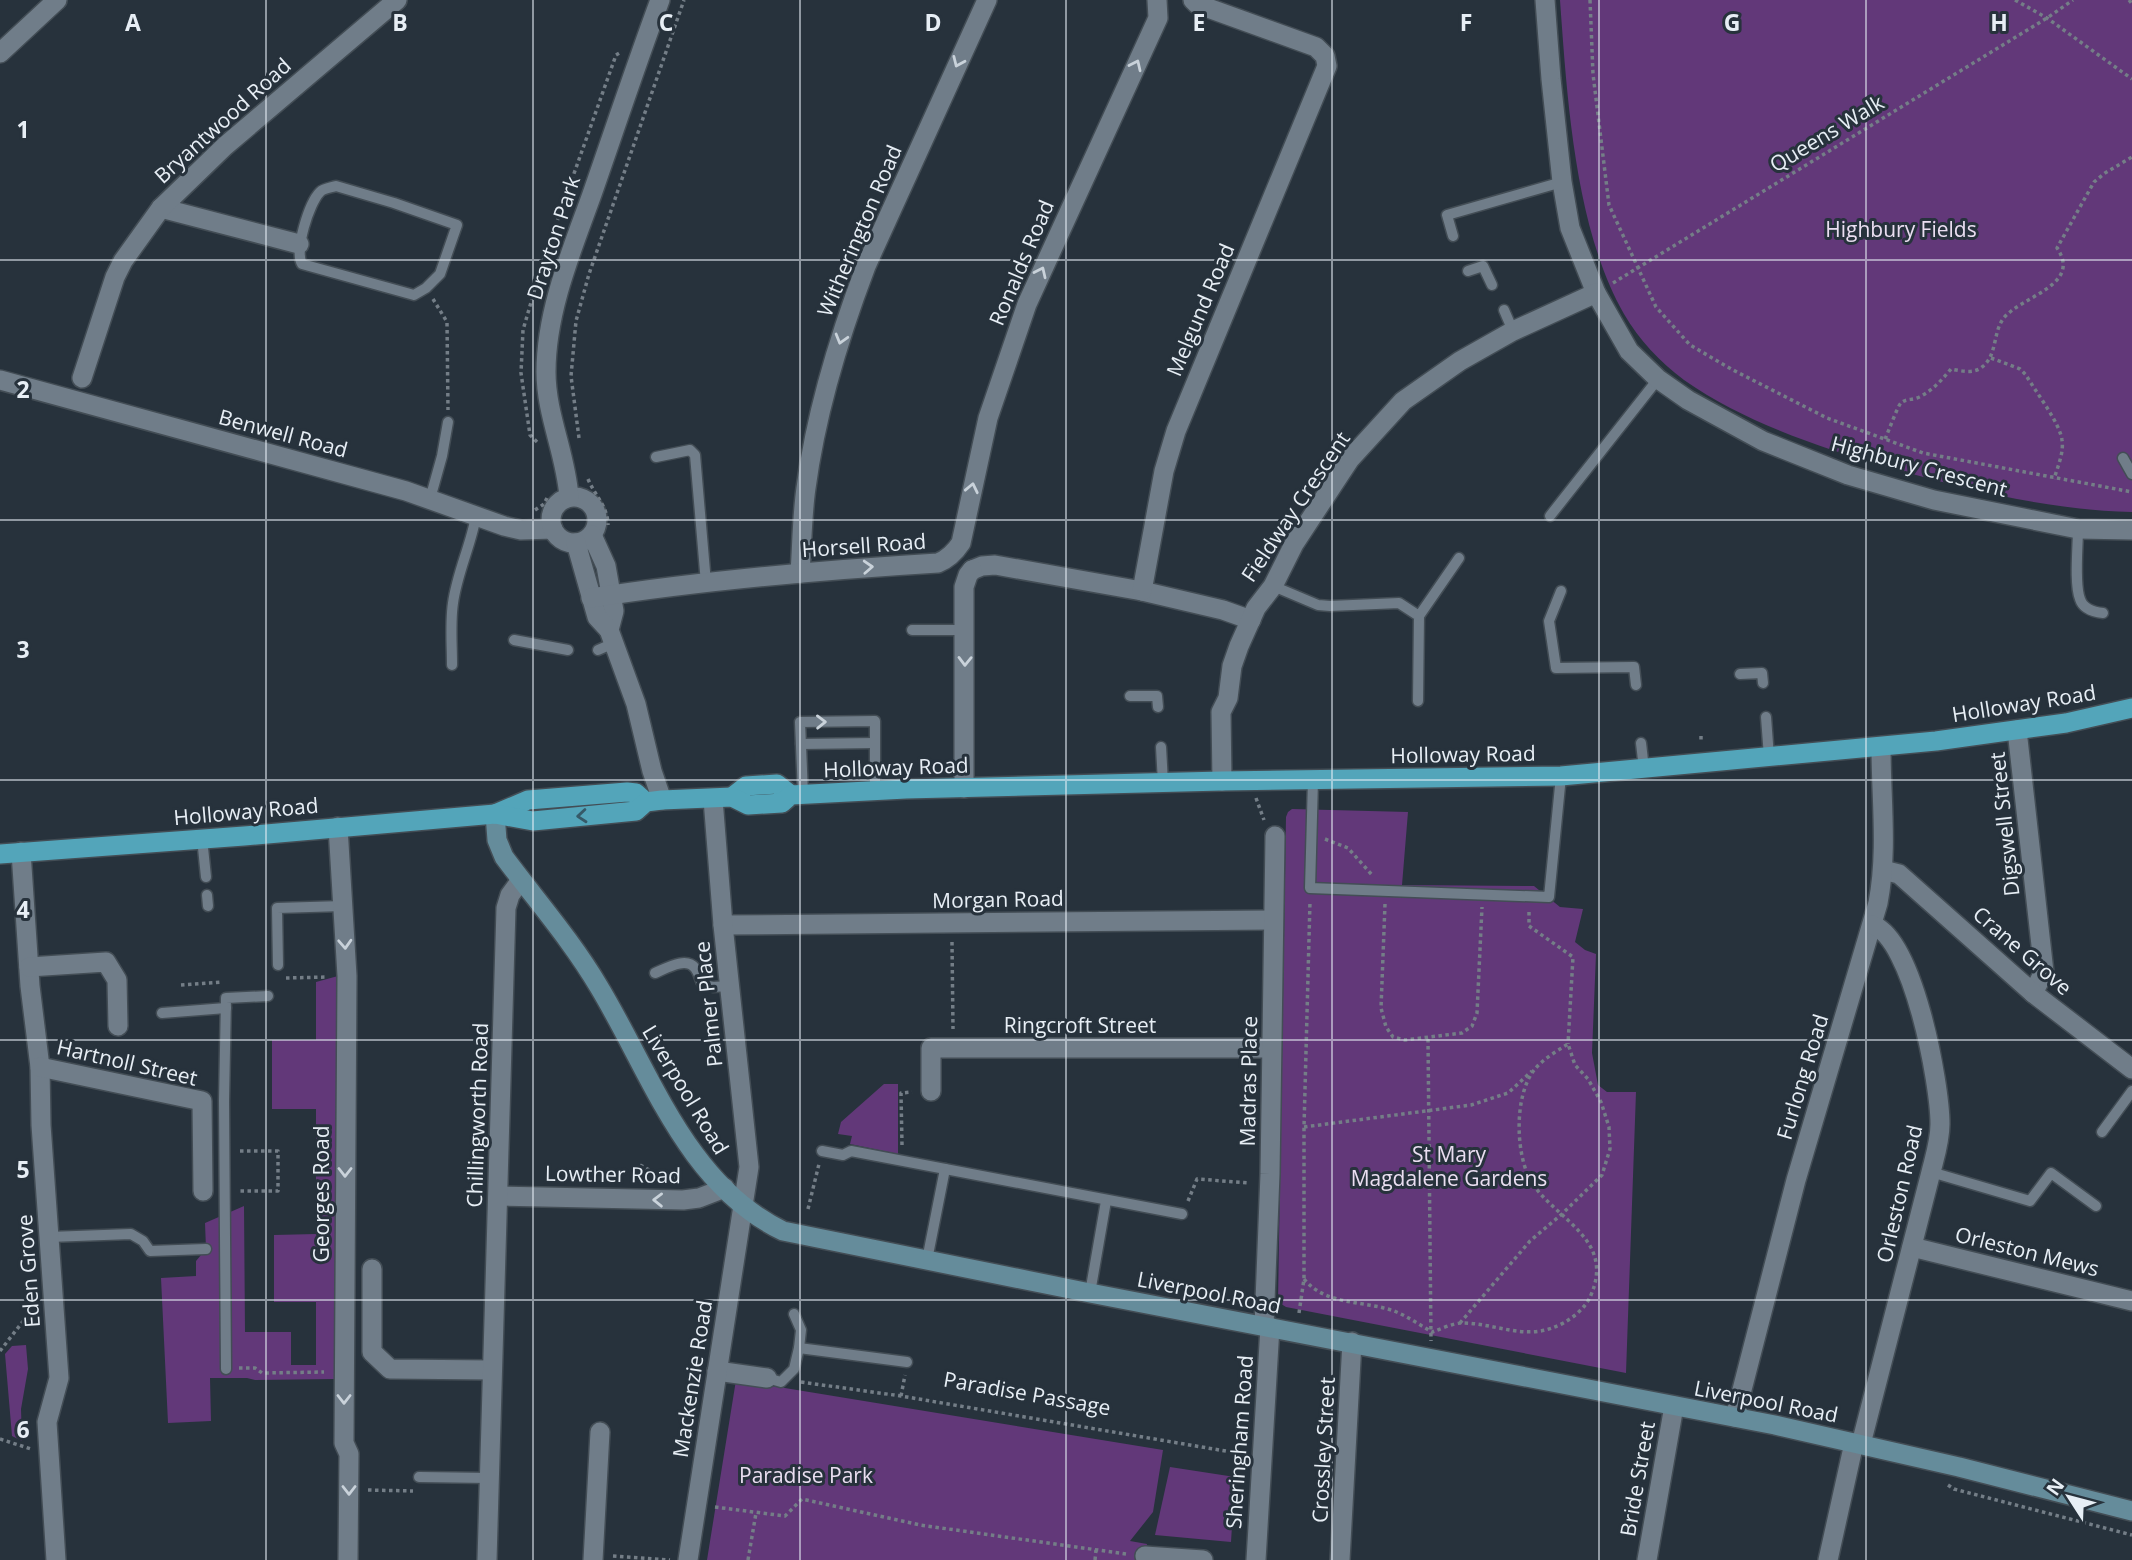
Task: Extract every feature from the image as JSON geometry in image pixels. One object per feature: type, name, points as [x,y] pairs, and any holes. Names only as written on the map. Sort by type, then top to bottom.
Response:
[{"type":"highway","name":"Holloway Road","points":[[0,854],[495,814],[528,800],[627,792],[654,801],[723,798],[748,806],[782,803],[797,794],[875,791],[1222,781],[1560,776],[1881,747],[2066,723],[2132,708]]},
{"type":"main road","name":"Liverpool Road","points":[[495,814],[499,848],[600,988],[687,1145],[703,1167],[725,1188],[762,1219],[783,1231],[1735,1417],[2132,1511]]},
{"type":"street","points":[[1,49],[57,0]]},
{"type":"street","name":"Bryantwood Road","points":[[82,379],[123,261],[161,208],[225,145],[397,0]]},
{"type":"street","name":"Drayton Park","points":[[569,497],[567,474],[547,395],[546,369],[551,327],[566,268],[660,0]]},
{"type":"street","name":"Witherington Road","points":[[800,573],[806,488],[822,402],[850,308],[866,266],[987,0]]},
{"type":"street","name":"Ronalds Road","points":[[954,553],[961,543],[988,418],[1027,304],[1158,18],[1157,0]]},
{"type":"street","name":"Melgund Road","points":[[1142,591],[1164,471],[1176,431],[1327,66],[1325,56],[1316,47],[1192,0]]},
{"type":"street","name":"Highbury Crescent","points":[[1545,0],[1562,182],[1570,228],[1596,293],[1629,351],[1658,379],[1730,424],[1826,467],[1934,500],[2078,529],[2132,530]]},
{"type":"street","points":[[161,208],[299,244]]},
{"type":"street","name":"Fieldway Crescent","points":[[1222,781],[1221,712],[1228,698],[1232,666],[1256,608],[1273,586],[1294,544],[1350,459],[1403,401],[1460,361],[1513,331],[1596,293]]},
{"type":"street","name":"Benwell Road","points":[[0,380],[430,499],[515,529],[553,529]]},
{"type":"street","points":[[591,537],[563,540],[553,529],[551,519],[560,501],[578,497],[592,505],[597,519],[591,537],[591,598],[636,704],[652,771],[654,801]]},
{"type":"street","points":[[591,537],[606,566],[614,611],[607,641]]},
{"type":"street","name":"Horsell Road","points":[[591,598],[800,573],[938,563],[954,553],[972,570]]},
{"type":"street","points":[[964,788],[964,587],[972,570],[995,565],[1142,591],[1223,610],[1251,620]]},
{"type":"street","name":"Digswell Street","points":[[2017,730],[2044,972],[2033,993]]},
{"type":"street","name":"Furlong Road","points":[[1735,1417],[1796,1180],[1881,890],[1881,747]]},
{"type":"street","name":"Palmer Place","points":[[723,798],[723,925],[750,1157],[743,1204]]},
{"type":"street","name":"Georges Road","points":[[338,827],[347,976],[344,1443],[349,1454],[349,1537],[346,1542],[348,1560]]},
{"type":"street","name":"Madras Place","points":[[1267,1327],[1275,836]]},
{"type":"street","name":"Eden Grove","points":[[21,852],[29,967],[40,1067],[41,1125],[59,1378],[47,1422],[56,1560]]},
{"type":"street","name":"Crane Grove","points":[[1883,870],[1899,874],[2033,993],[2132,1069]]},
{"type":"street","name":"Chillingworth Road","points":[[487,1560],[506,908],[510,895],[521,880]]},
{"type":"street","name":"Morgan Road","points":[[723,925],[1272,920]]},
{"type":"street","name":"Orleston Road","points":[[1828,1560],[1939,1140],[1935,1069],[1906,966],[1886,934],[1872,925]]},
{"type":"street","points":[[29,967],[106,962],[117,980],[118,1026]]},
{"type":"street","points":[[931,1091],[932,1048],[953,1048]]},
{"type":"street","name":"Ringcroft Street","points":[[953,1048],[1271,1048]]},
{"type":"street","name":"Hartnoll Street","points":[[40,1067],[202,1101],[203,1191]]},
{"type":"street","name":"Lowther Road","points":[[499,1196],[683,1200],[699,1198],[725,1188]]},
{"type":"street","name":"Mackenzie Road","points":[[688,1560],[743,1204]]},
{"type":"street","name":"Orleston Mews","points":[[1912,1247],[2132,1301]]},
{"type":"street","points":[[372,1269],[372,1352],[390,1368],[492,1363]]},
{"type":"street","name":"Sheringham Road","points":[[1256,1560],[1267,1327]]},
{"type":"street","name":"Crossley Street","points":[[1340,1560],[1352,1342]]},
{"type":"street","points":[[717,1371],[767,1378]]},
{"type":"street","name":"Bride Street","points":[[1647,1560],[1674,1406]]},
{"type":"street","points":[[593,1557],[600,1432]]},
{"type":"street","points":[[1145,1556],[1203,1560]]},
{"type":"lane","points":[[1453,236],[1447,215],[1562,182]]},
{"type":"lane","points":[[335,186],[457,225],[440,274],[414,295],[302,264],[298,258],[299,244],[314,200],[323,190],[335,186]]},
{"type":"lane","points":[[1468,271],[1483,265],[1492,285]]},
{"type":"lane","points":[[1504,310],[1513,331]]},
{"type":"lane","points":[[1550,516],[1658,379]]},
{"type":"lane","points":[[430,499],[448,422]]},
{"type":"lane","points":[[656,457],[690,450],[695,455],[706,583]]},
{"type":"lane","points":[[2123,458],[2132,474]]},
{"type":"lane","points":[[452,665],[453,601],[476,516]]},
{"type":"lane","points":[[2078,529],[2080,601],[2087,608],[2103,614]]},
{"type":"lane","points":[[1418,701],[1419,616],[1459,558]]},
{"type":"lane","points":[[1273,586],[1318,605],[1399,603],[1419,616]]},
{"type":"lane","points":[[1561,592],[1549,621],[1556,668],[1634,667],[1636,685]]},
{"type":"lane","points":[[912,630],[965,630]]},
{"type":"lane","points":[[514,639],[568,650]]},
{"type":"lane","points":[[1740,674],[1762,673],[1763,683]]},
{"type":"lane","points":[[1130,696],[1157,696],[1158,707]]},
{"type":"lane","points":[[1766,717],[1769,757]]},
{"type":"lane","points":[[797,794],[800,722],[875,721],[875,791]]},
{"type":"lane","points":[[801,744],[874,743]]},
{"type":"lane","points":[[1641,743],[1644,769]]},
{"type":"lane","points":[[1161,747],[1163,783]]},
{"type":"lane","points":[[1313,780],[1310,888],[1549,897],[1560,776]]},
{"type":"lane","points":[[202,838],[206,877]]},
{"type":"lane","points":[[278,965],[277,908],[343,906]]},
{"type":"lane","points":[[654,973],[688,963],[695,968],[704,985],[729,986]]},
{"type":"lane","points":[[226,1368],[226,998],[268,996]]},
{"type":"lane","points":[[162,1013],[226,1009]]},
{"type":"lane","points":[[2102,1132],[2132,1091]]},
{"type":"lane","points":[[202,1101],[224,1101]]},
{"type":"lane","points":[[822,1151],[843,1156],[851,1151],[1182,1214]]},
{"type":"lane","points":[[927,1260],[945,1169]]},
{"type":"lane","points":[[1931,1172],[2030,1201],[2051,1173],[2096,1206]]},
{"type":"lane","points":[[1090,1293],[1106,1201]]},
{"type":"lane","points":[[49,1237],[131,1234],[143,1241],[150,1251],[206,1249]]},
{"type":"lane","points":[[767,1378],[781,1382],[794,1369],[801,1331],[794,1314]]},
{"type":"lane","points":[[799,1348],[907,1362]]},
{"type":"lane","points":[[419,1477],[489,1478]]},
{"type":"path","points":[[580,442],[571,376],[576,321],[589,274],[684,0]]},
{"type":"path","points":[[1590,0],[1593,74],[1609,205],[1656,307],[1690,345],[1827,418],[1923,453],[2132,492]]},
{"type":"path","points":[[2015,0],[2047,18],[2132,79]]},
{"type":"path","name":"Queens Walk","points":[[1596,293],[2073,0]]},
{"type":"path","points":[[1885,439],[1898,406],[1903,401],[1930,391],[1951,369],[1964,372],[1981,369],[1991,358],[1997,328],[2009,312],[2018,304],[2040,295],[2063,272],[2063,256],[2057,248],[2094,182],[2132,157]]},
{"type":"path","points":[[426,288],[447,323],[448,422]]},
{"type":"path","points":[[1991,358],[2020,369],[2026,375],[2059,429],[2062,453],[2054,478]]},
{"type":"path","points":[[586,475],[592,490],[607,511],[609,524],[591,537]]},
{"type":"path","points":[[530,513],[544,504],[551,489]]},
{"type":"path","points":[[1311,838],[1329,839],[1348,848],[1385,891],[1381,1008],[1386,1027],[1394,1037],[1405,1040],[1428,1039],[1462,1033],[1472,1026],[1478,1013],[1482,894]]},
{"type":"path","points":[[1297,1332],[1304,1279],[1304,1127],[1310,888]]},
{"type":"path","points":[[1460,1323],[1514,1257],[1602,1175],[1610,1149],[1609,1127],[1601,1102],[1588,1079],[1575,1065],[1569,1044],[1573,957],[1529,926],[1529,896]]},
{"type":"path","points":[[952,924],[953,1048]]},
{"type":"path","points":[[1428,1039],[1432,1332],[1429,1357]]},
{"type":"path","points":[[1304,1127],[1471,1105],[1508,1093],[1551,1055],[1569,1044]]},
{"type":"path","points":[[1304,1279],[1312,1290],[1325,1296],[1394,1311],[1432,1332],[1460,1323],[1521,1332],[1551,1329],[1570,1319],[1588,1302],[1597,1282],[1597,1264],[1581,1232],[1534,1185],[1525,1170],[1520,1149],[1520,1109],[1524,1089],[1534,1070]]},
{"type":"path","points":[[902,1161],[901,1093],[931,1091]]},
{"type":"path","points":[[224,1192],[278,1191],[278,1151],[225,1151]]},
{"type":"path","points":[[808,1209],[822,1151]]},
{"type":"path","points":[[640,1166],[680,1178]]},
{"type":"path","points":[[1182,1214],[1197,1179],[1269,1184]]},
{"type":"path","points":[[0,1351],[24,1320],[54,1299]]},
{"type":"path","points":[[901,1396],[907,1362]]},
{"type":"path","points":[[226,1368],[256,1368],[262,1373],[344,1372]]},
{"type":"path","name":"Paradise Passage","points":[[767,1378],[901,1396],[1262,1457]]},
{"type":"path","points":[[0,1439],[49,1454]]},
{"type":"path","points":[[360,1490],[416,1491],[419,1477]]},
{"type":"path","points":[[696,1504],[785,1516],[802,1499],[920,1525],[1145,1556]]},
{"type":"path","points":[[748,1560],[756,1513]]},
{"type":"path","points":[[1095,1560],[1096,1550]]},
{"type":"path","points":[[593,1557],[670,1560]]},
{"type":"green space","name":"Highbury Fields","points":[[1560,0],[2132,0],[2132,512],[2039,503],[1948,483],[1862,459],[1756,421],[1707,395],[1667,366],[1643,342],[1624,314],[1607,280],[1594,243],[1576,162],[1570,120]]},
{"type":"green space","name":"St Mary Magdalene Gardens","points":[[1292,809],[1408,812],[1402,885],[1534,886],[1560,907],[1583,909],[1575,942],[1596,954],[1592,1053],[1598,1085],[1607,1092],[1636,1092],[1626,1373],[1286,1307],[1278,1302],[1286,817]]},
{"type":"green space","points":[[338,976],[334,1379],[210,1378],[211,1421],[168,1423],[161,1278],[196,1276],[196,1261],[206,1249],[205,1223],[244,1206],[245,1332],[291,1332],[291,1365],[316,1365],[316,1302],[274,1302],[274,1235],[316,1234],[316,1109],[272,1109],[272,1040],[316,1040],[316,982]]},
{"type":"green space","points":[[884,1084],[898,1084],[898,1154],[850,1144],[852,1136],[838,1134],[841,1122]]},
{"type":"green space","points":[[26,1345],[28,1369],[21,1409],[22,1441],[12,1436],[5,1354],[12,1346]]},
{"type":"green space","name":"Paradise Park","points":[[736,1380],[1163,1450],[1153,1512],[1130,1541],[1147,1544],[1144,1560],[707,1560]]},
{"type":"green space","points":[[1170,1467],[1235,1477],[1231,1542],[1155,1535]]}]
